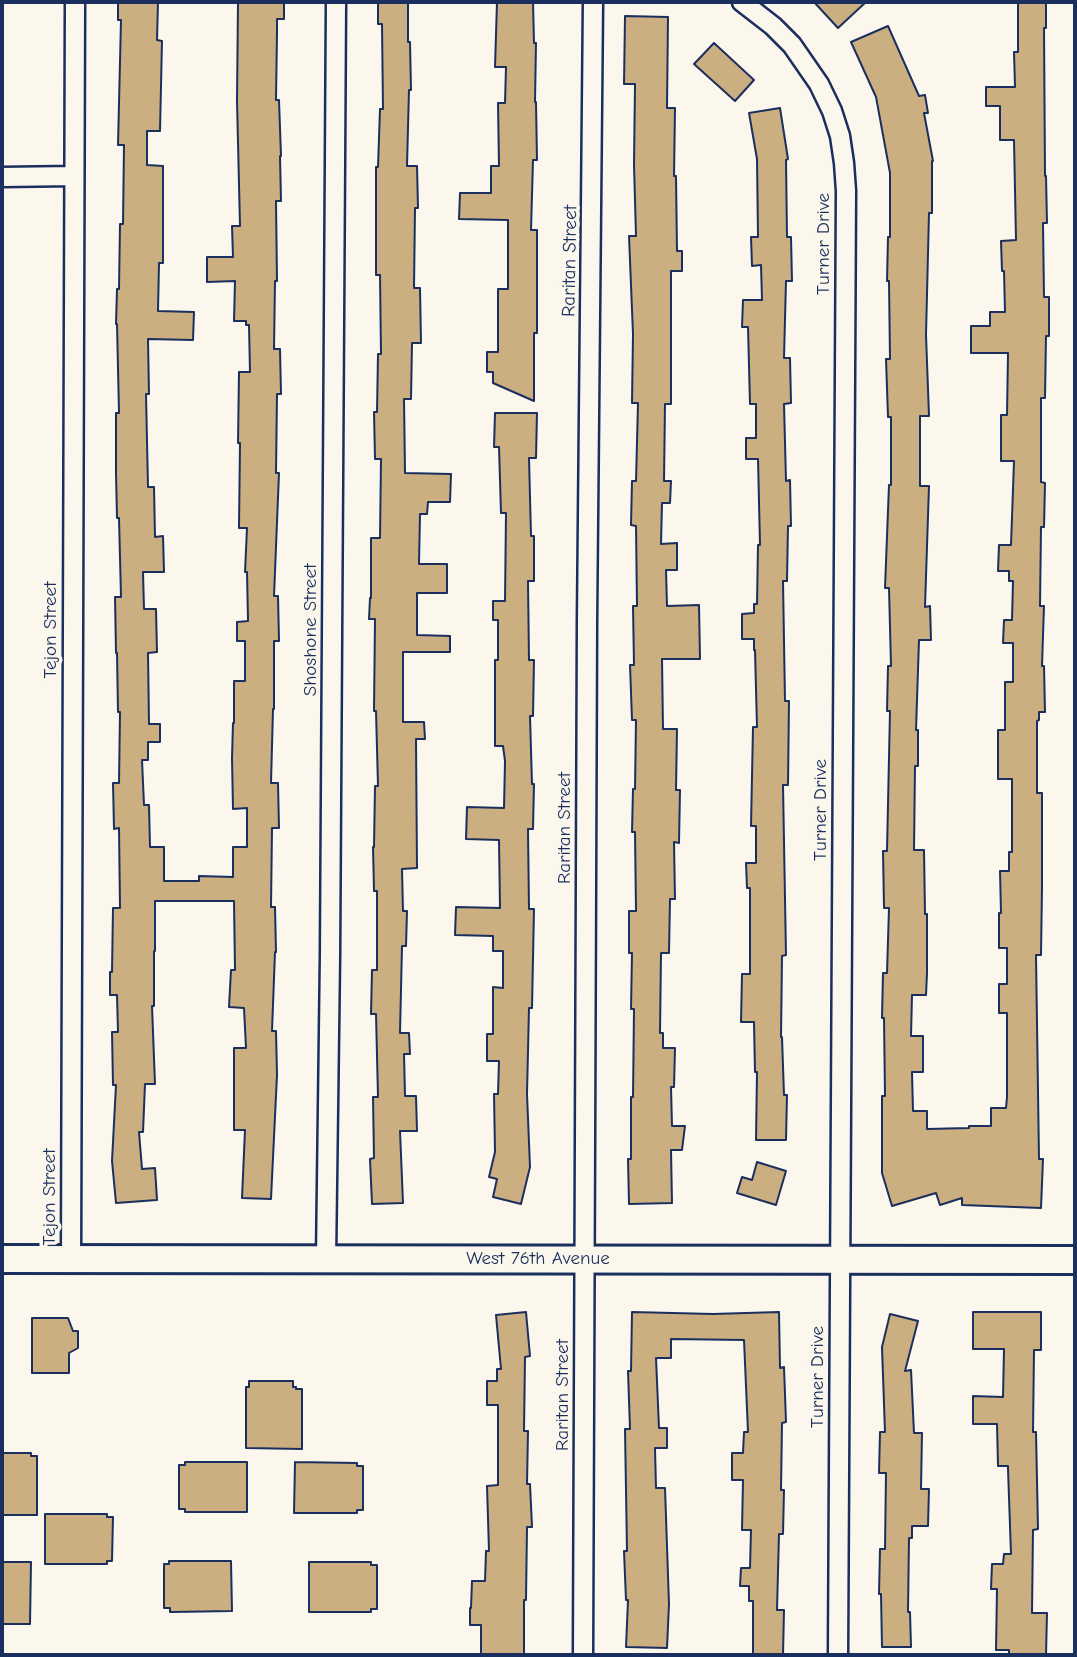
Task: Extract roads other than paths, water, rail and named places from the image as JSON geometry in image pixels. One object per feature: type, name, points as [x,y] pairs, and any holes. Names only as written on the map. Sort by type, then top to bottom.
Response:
[{"type":"street","name":"Tejon Street","points":[[71,1258],[75,2]]},
{"type":"street","name":"Shoshone Street","points":[[326,1259],[336,2]]},
{"type":"street","name":"Raritan Street","points":[[583,1655],[593,2]]},
{"type":"street","name":"Turner Drive","points":[[742,2],[792,45],[819,84],[836,123],[846,191],[838,1655]]},
{"type":"street","points":[[2,177],[74,176]]},
{"type":"street","name":"West 76th Avenue","points":[[2,1259],[1075,1260]]}]
